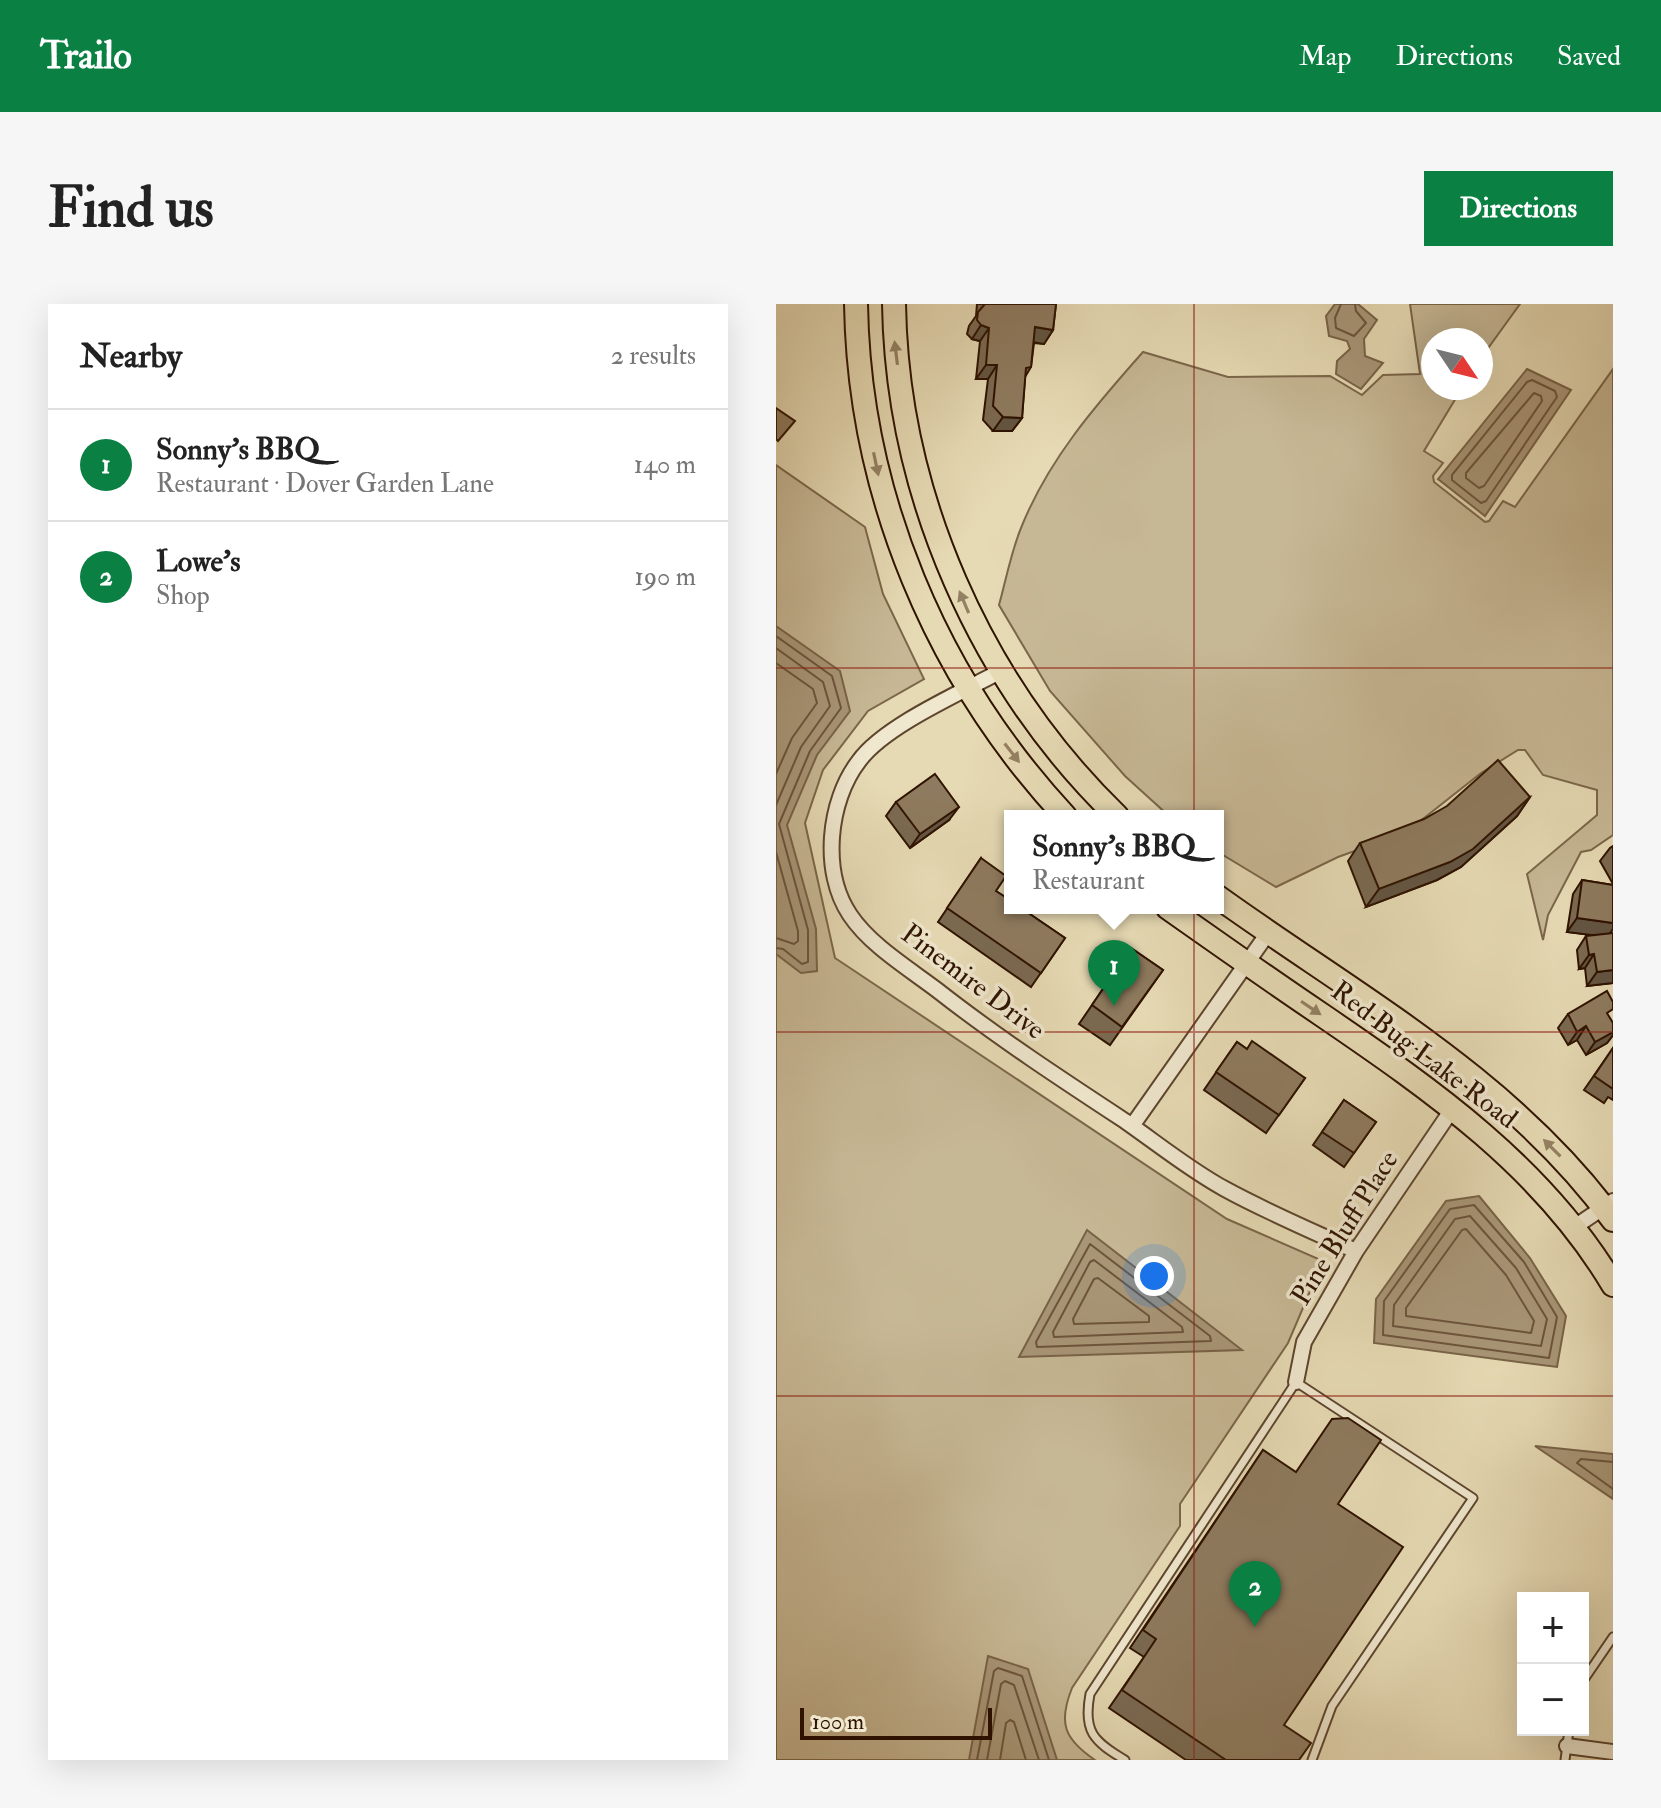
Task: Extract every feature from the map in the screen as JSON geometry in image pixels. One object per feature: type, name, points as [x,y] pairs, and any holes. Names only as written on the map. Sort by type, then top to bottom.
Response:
[{"type":"main road","points":[[856,304],[865,415],[902,556],[968,689],[1006,746],[1060,810]]},
{"type":"main road","points":[[894,304],[894,341],[903,409],[918,476],[940,543],[970,615],[1001,671],[1042,730],[1088,788],[1111,810]]},
{"type":"main road","name":"Red Bug Lake Road","points":[[1224,901],[1475,1078],[1532,1127],[1610,1209]]},
{"type":"main road","name":"Red Bug Lake Road","points":[[1176,914],[1453,1108],[1538,1186],[1573,1228],[1613,1285]]},
{"type":"street","name":"Pinemire Drive","points":[[1001,671],[887,736],[859,760],[844,785],[837,810],[833,877],[850,915],[873,940],[983,1026],[1221,1187],[1270,1213],[1356,1251]]},
{"type":"street","points":[[1132,1126],[1268,933]]},
{"type":"street","name":"Pine Bluff Place","points":[[1296,1382],[1304,1342],[1356,1251],[1453,1108]]},
{"type":"street","points":[[1573,1228],[1610,1209]]},
{"type":"street","points":[[1566,1753],[1613,1752]]},
{"type":"lane","points":[[1124,1760],[1108,1751],[1094,1737],[1085,1718],[1090,1694],[1296,1382],[1473,1498],[1332,1706],[1312,1760]]},
{"type":"lane","points":[[1589,1672],[1613,1637]]},
{"type":"shaded area","points":[[1410,304],[1520,304],[1493,341],[1493,328],[1421,328],[1421,400],[1455,400],[1424,451],[1443,463],[1433,476],[1434,482],[1485,522],[1503,501],[1515,507],[1613,369],[1613,835],[1591,850],[1581,852],[1548,915],[1543,940],[1527,874],[1597,815],[1597,790],[1543,775],[1525,750],[1518,750],[1481,773],[1405,833],[1338,857],[1276,887],[1224,856],[1224,810],[1162,810],[1125,776],[1050,691],[999,605],[1017,537],[1045,479],[1090,413],[1143,352],[1228,377],[1330,376],[1362,395],[1383,375],[1420,374]]},
{"type":"shaded area","points":[[776,465],[865,527],[883,594],[924,679],[868,711],[823,770],[805,823],[835,958],[1227,1219],[1323,1261],[1288,1343],[1180,1504],[1180,1526],[1072,1688],[1065,1711],[1067,1729],[1076,1745],[1095,1760],[776,1760]]},
{"type":"water","points":[[1335,304],[1358,304],[1377,320],[1364,339],[1365,356],[1383,363],[1361,389],[1336,374],[1337,361],[1350,349],[1347,341],[1329,336],[1326,316]]},
{"type":"water","points":[[1527,369],[1571,390],[1485,516],[1438,479]]},
{"type":"water","points":[[776,626],[840,671],[850,711],[817,755],[787,825],[816,929],[817,971],[801,973],[776,954]]},
{"type":"water","points":[[1479,1196],[1530,1258],[1566,1316],[1557,1367],[1374,1343],[1376,1299],[1446,1201]]},
{"type":"water","points":[[1087,1230],[1242,1350],[1019,1357]]},
{"type":"water","points":[[1535,1446],[1613,1454],[1613,1499]]},
{"type":"water","points":[[988,1656],[1028,1669],[1057,1760],[969,1760]]},
{"type":"building","points":[[985,304],[1056,304],[1053,330],[1035,327],[1031,367],[1026,368],[1022,418],[1003,417],[993,406],[997,365],[986,365],[989,328],[977,320],[978,312]]},
{"type":"building","points":[[776,408],[795,421],[778,441],[776,439]]},
{"type":"building","points":[[1498,760],[1530,797],[1473,849],[1450,862],[1379,889],[1360,843],[1424,819],[1447,806]]},
{"type":"building","points":[[935,774],[959,807],[920,834],[896,802]]},
{"type":"building","points":[[981,858],[1004,875],[996,891],[1004,896],[1004,914],[1030,914],[1065,938],[1041,973],[947,908]]},
{"type":"building","points":[[1582,880],[1613,885],[1613,923],[1577,918]]},
{"type":"building","points":[[1613,933],[1613,970],[1597,972],[1594,954],[1589,955],[1586,936]]},
{"type":"building","points":[[1131,948],[1163,970],[1122,1027],[1092,1005]]},
{"type":"building","points":[[1607,991],[1613,1002],[1613,1009],[1607,1013],[1613,1023],[1613,1032],[1595,1042],[1586,1026],[1577,1032],[1568,1014]]},
{"type":"building","points":[[1252,1041],[1305,1078],[1279,1115],[1216,1072],[1237,1042],[1247,1049]]},
{"type":"building","points":[[1613,1048],[1613,1089],[1594,1076]]},
{"type":"building","points":[[1344,1100],[1376,1122],[1354,1153],[1322,1132]]},
{"type":"building","points":[[1348,1418],[1381,1440],[1338,1504],[1403,1547],[1284,1725],[1311,1743],[1299,1760],[1226,1760],[1122,1690],[1156,1639],[1143,1630],[1263,1450],[1296,1472],[1332,1419]]},
{"type":"place","name":"Sonny's BBQ","points":[[1114,1006]]},
{"type":"place","name":"Lowe's","points":[[1255,1627]]}]
